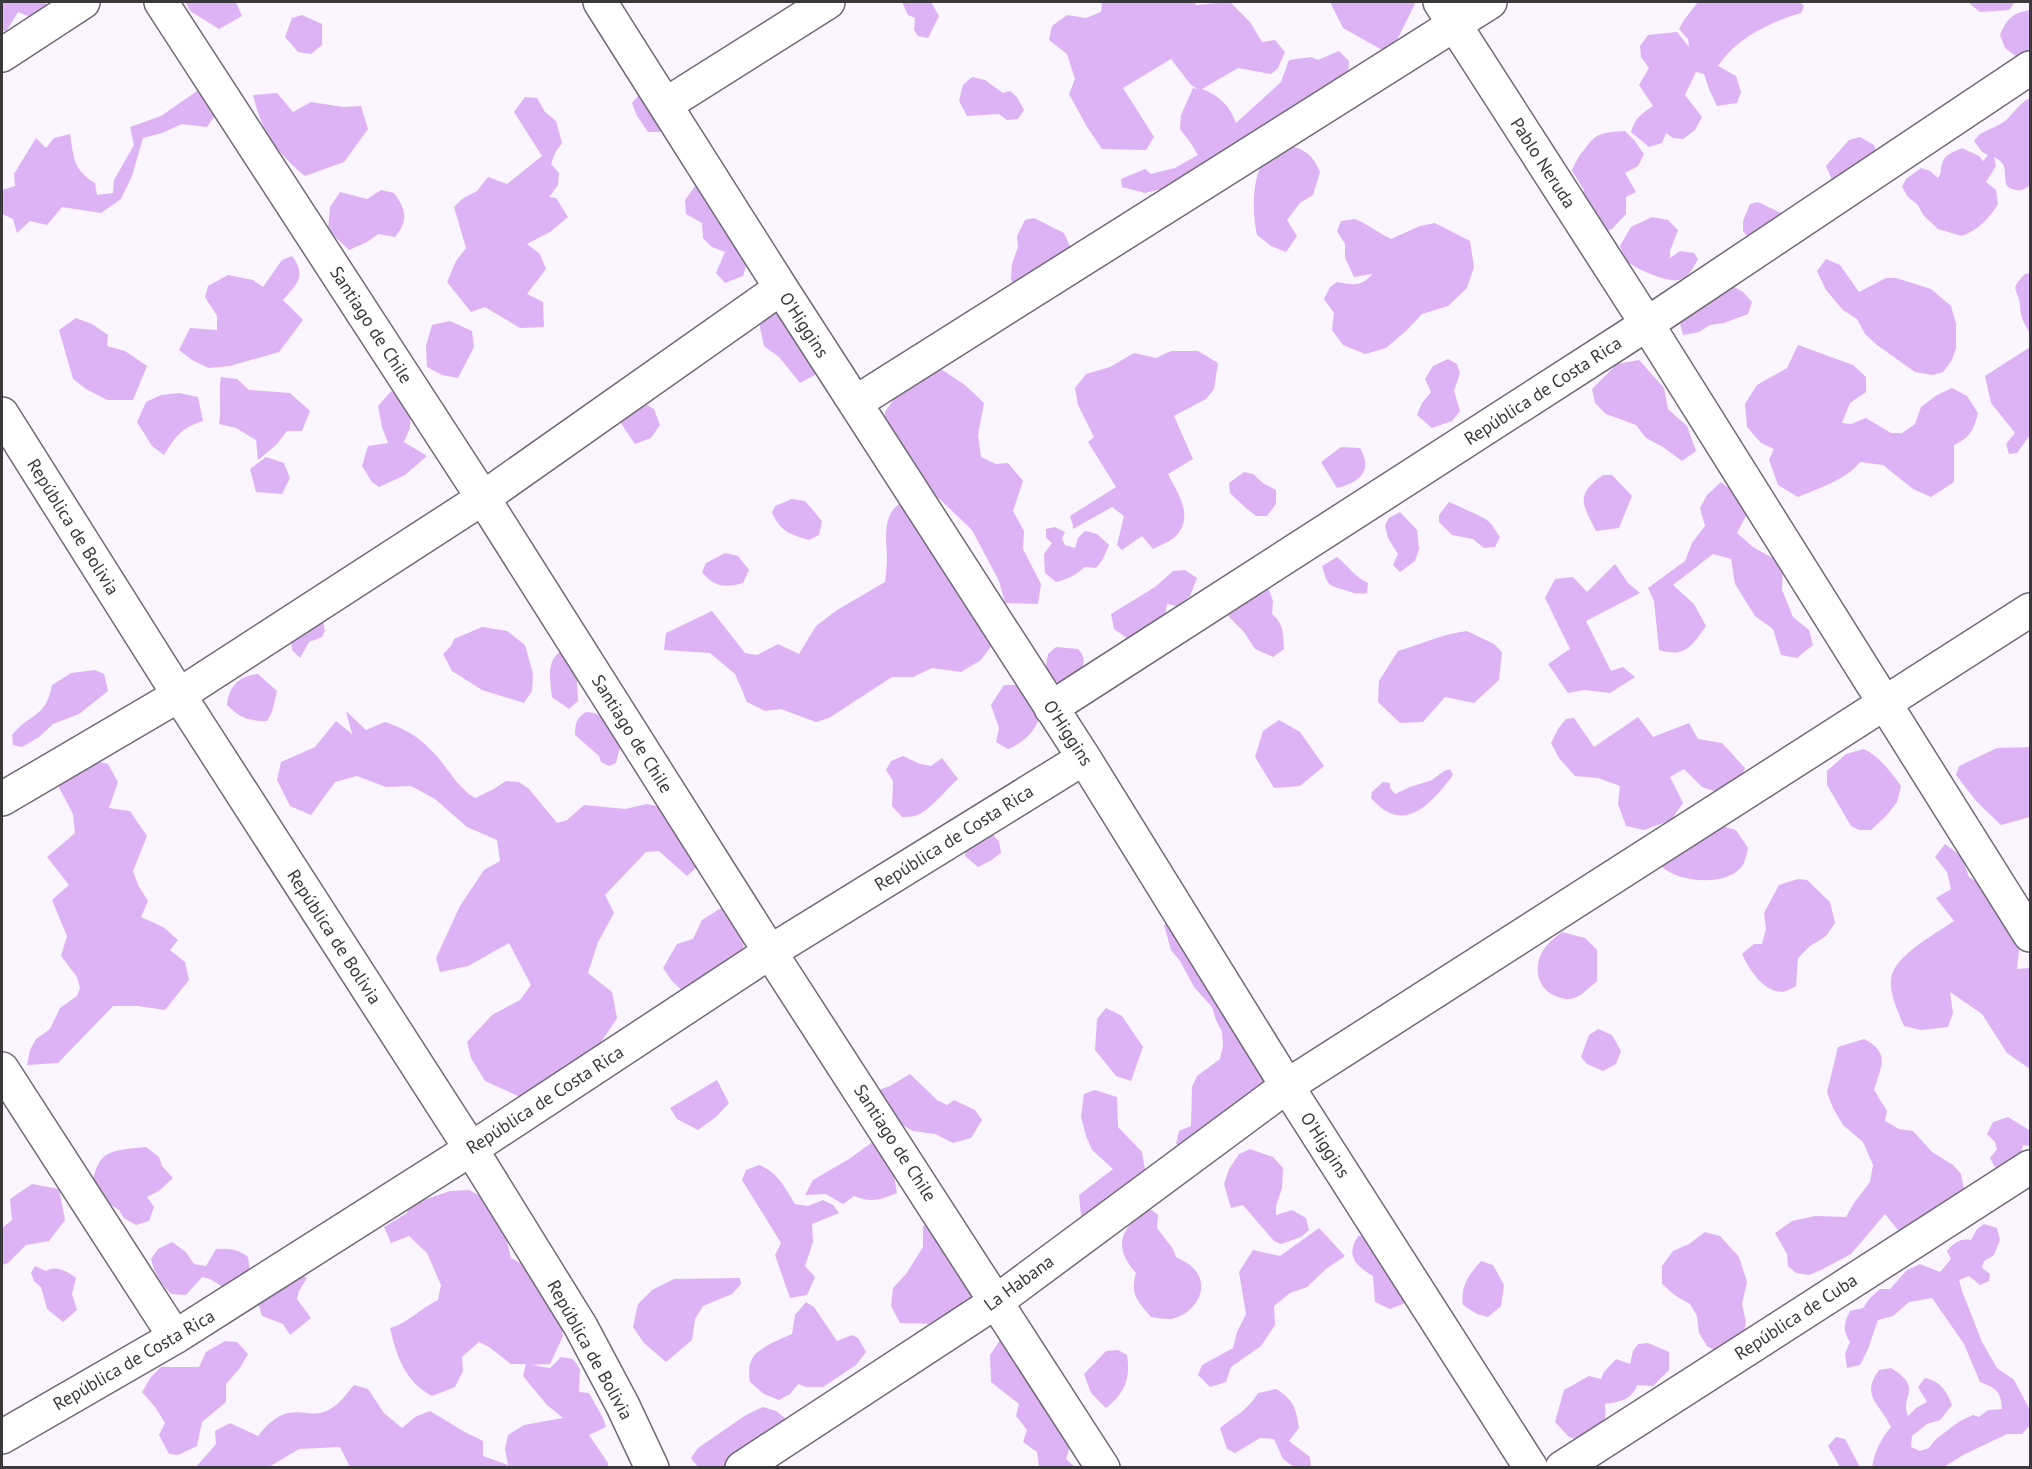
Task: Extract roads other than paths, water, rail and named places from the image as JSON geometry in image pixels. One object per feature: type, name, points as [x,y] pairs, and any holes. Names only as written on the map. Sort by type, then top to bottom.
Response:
[{"type":"street","points":[[2,55],[83,2]]},
{"type":"street","name":"Santiago de Chile","points":[[161,2],[483,498],[770,952],[1103,1467]]},
{"type":"street","name":"O'Higgins","points":[[600,2],[855,404],[1084,758],[1287,1086],[1531,1467]]},
{"type":"street","points":[[666,105],[828,2]]},
{"type":"street","points":[[855,404],[1447,13],[1490,2]]},
{"type":"street","name":"Pablo Neruda","points":[[1447,13],[1647,324],[2031,935]]},
{"type":"street","name":"República de Costa Rica","points":[[1051,708],[1647,324],[2031,68]]},
{"type":"street","points":[[2,799],[179,695],[483,498],[781,288]]},
{"type":"street","name":"República de Bolivia","points":[[2,414],[179,695],[471,1149],[580,1327],[652,1467]]},
{"type":"street","name":"La Habana","points":[[742,1467],[997,1300],[1287,1086],[2031,610]]},
{"type":"street","name":"República de Costa Rica","points":[[2,1437],[175,1338],[471,1149],[770,952],[1084,758]]},
{"type":"street","points":[[2,1069],[175,1338]]},
{"type":"street","name":"República de Cuba","points":[[1562,1467],[2031,1167]]}]
